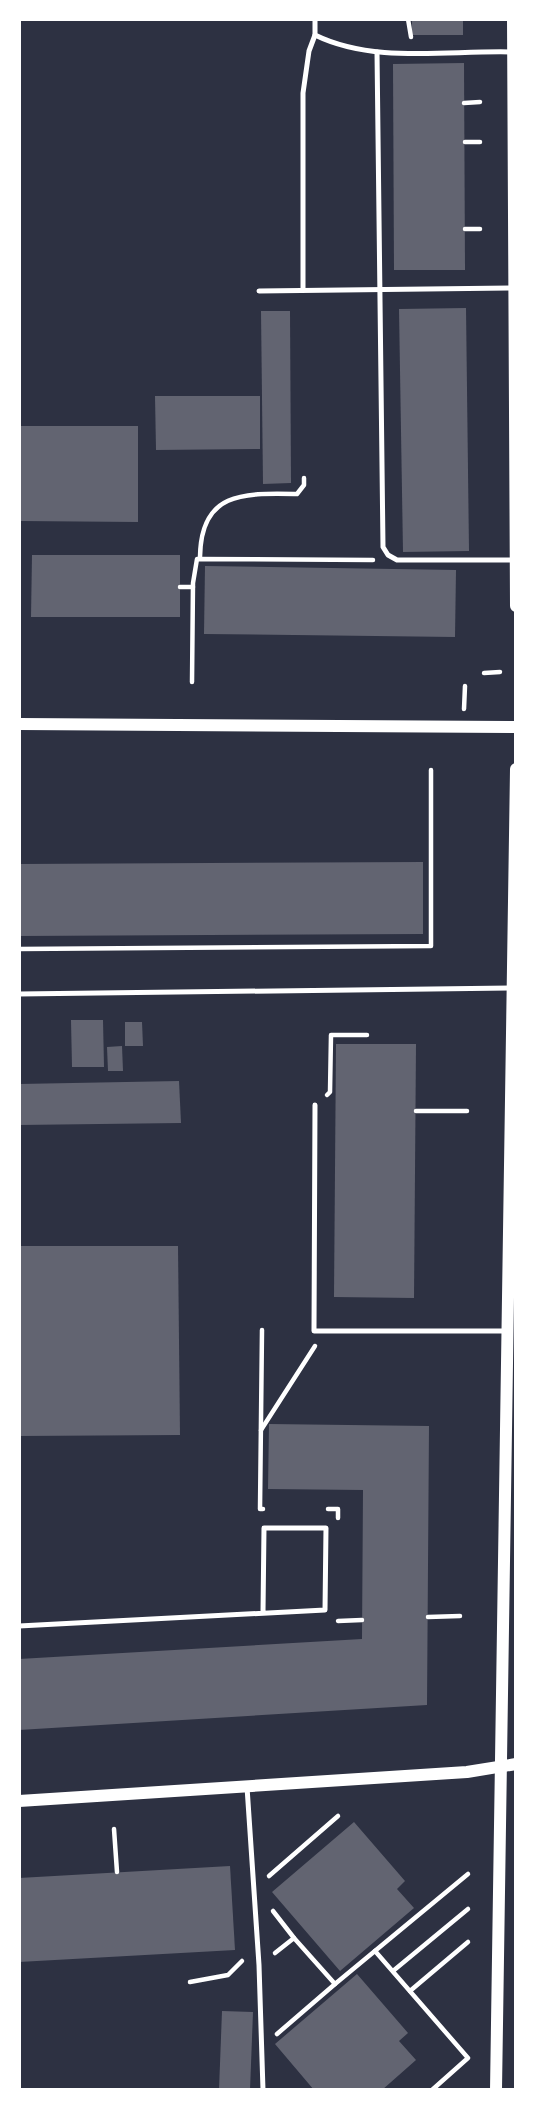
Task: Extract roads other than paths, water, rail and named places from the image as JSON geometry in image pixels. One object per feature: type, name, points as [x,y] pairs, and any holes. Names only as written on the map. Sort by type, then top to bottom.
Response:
[{"type":"street","points":[[513,19],[516,606]]},
{"type":"street","points":[[19,724],[516,727]]},
{"type":"street","points":[[496,2090],[507,1331],[512,1252],[516,769]]},
{"type":"street","points":[[19,1801],[467,1772],[516,1764]]},
{"type":"lane","points":[[303,290],[303,93],[309,51],[315,35],[315,19]]},
{"type":"lane","points":[[315,35],[339,47],[377,52],[513,52]]},
{"type":"lane","points":[[377,52],[383,547],[388,555],[397,560],[516,561]]},
{"type":"lane","points":[[258,291],[514,288]]},
{"type":"lane","points":[[19,995],[513,988]]},
{"type":"lane","points":[[315,1105],[314,1331],[507,1331]]},
{"type":"lane","points":[[19,1626],[325,1610],[326,1528],[264,1528],[263,1612]]},
{"type":"lane","points":[[247,1787],[259,1965],[263,2090]]}]
